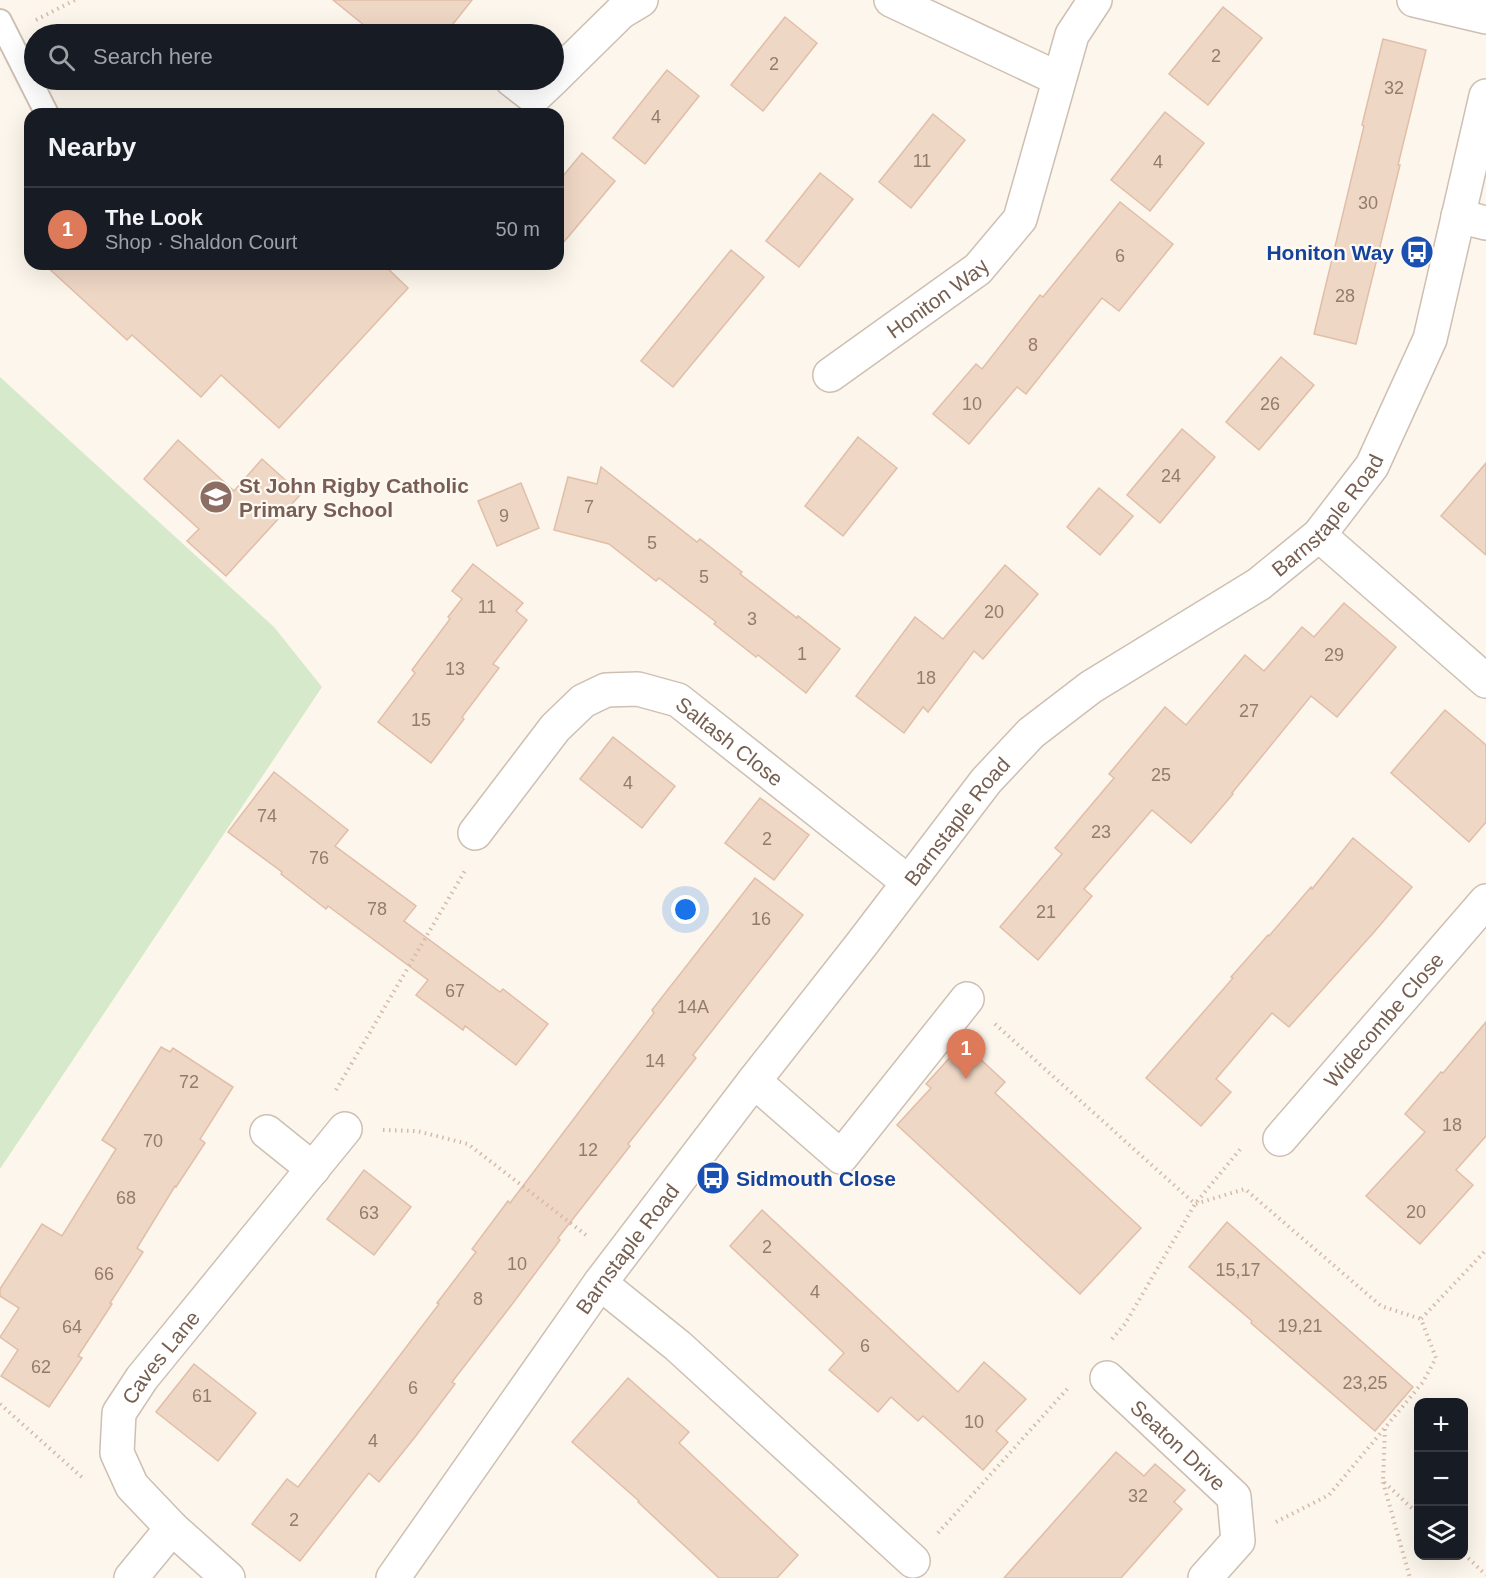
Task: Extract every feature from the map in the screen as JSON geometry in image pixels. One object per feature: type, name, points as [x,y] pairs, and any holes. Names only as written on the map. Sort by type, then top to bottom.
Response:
[{"type":"street","points":[[564,68],[621,12],[640,0]]},
{"type":"street","points":[[891,0],[1059,80]]},
{"type":"street","name":"Honiton Way","points":[[830,375],[978,269],[1020,219],[1071,34],[1095,0]]},
{"type":"street","points":[[1414,0],[1486,17]]},
{"type":"street","points":[[525,90],[534,97],[541,90]]},
{"type":"street","name":"Barnstaple Road","points":[[393,1578],[609,1271],[986,781],[1031,733],[1091,687],[1259,584],[1319,535],[1372,466],[1431,339],[1472,220],[1486,96]]},
{"type":"street","points":[[1319,535],[1486,681]]},
{"type":"street","name":"Saltash Close","points":[[475,833],[555,728],[583,701],[606,690],[638,689],[678,700],[908,882]]},
{"type":"street","name":"Widecombe Close","points":[[1280,1138],[1486,901]]},
{"type":"street","points":[[754,1081],[841,1157],[967,999]]},
{"type":"street","name":"Caves Lane","points":[[228,1578],[172,1528],[132,1486],[117,1453],[119,1413],[142,1378],[345,1129]]},
{"type":"street","points":[[267,1132],[313,1169]]},
{"type":"street","points":[[609,1271],[678,1346],[913,1561]]},
{"type":"street","name":"Seaton Drive","points":[[1107,1378],[1234,1497],[1238,1541]]},
{"type":"street","points":[[131,1578],[172,1528]]},
{"type":"street","points":[[1205,1578],[1238,1541]]},
{"type":"lane","points":[[0,21],[24,70]]},
{"type":"lane","points":[[34,90],[43,108]]},
{"type":"path","points":[[475,833],[465,870],[327,1105],[345,1129],[417,1131],[468,1144],[609,1271]]},
{"type":"path","points":[[967,999],[1195,1204],[1245,1189],[1381,1306],[1421,1319]]},
{"type":"path","points":[[1421,1319],[1486,1250]]},
{"type":"path","points":[[1238,1541],[1329,1494],[1424,1382],[1436,1358],[1421,1319]]},
{"type":"path","points":[[0,1404],[88,1482]]},
{"type":"path","points":[[1385,1429],[1383,1482],[1410,1578]]},
{"type":"path","points":[[1383,1482],[1414,1510]]},
{"type":"path","points":[[1468,1558],[1486,1575]]},
{"type":"green space","points":[[0,377],[274,627],[322,687],[0,1169]]},
{"type":"building","points":[[333,0],[472,0],[453,24],[363,24]]},
{"type":"building","points":[[1223,7],[1262,38],[1208,105],[1169,74]]},
{"type":"building","points":[[785,17],[817,43],[763,111],[731,85]]},
{"type":"building","points":[[1383,39],[1426,50],[1356,344],[1314,334]]},
{"type":"building","points":[[667,70],[699,96],[645,164],[613,138]]},
{"type":"building","points":[[1165,112],[1204,143],[1150,211],[1111,180]]},
{"type":"building","points":[[933,114],[965,140],[911,208],[879,182]]},
{"type":"building","points":[[582,153],[615,181],[564,242],[564,175]]},
{"type":"building","points":[[820,173],[853,199],[799,267],[766,241]]},
{"type":"building","points":[[1120,202],[1173,244],[1119,311],[1102,298],[1026,394],[1017,387],[969,444],[933,414],[976,364],[982,369],[1040,295],[1043,297]]},
{"type":"building","points":[[731,250],[764,277],[673,387],[641,361]]},
{"type":"building","points":[[51,270],[389,270],[408,288],[279,428],[221,375],[201,397],[132,335],[127,340]]},
{"type":"building","points":[[1281,357],[1314,385],[1259,450],[1226,422]]},
{"type":"building","points":[[1182,429],[1215,457],[1160,523],[1127,495]]},
{"type":"building","points":[[858,437],[897,468],[843,536],[805,506]]},
{"type":"building","points":[[178,440],[234,491],[262,459],[301,494],[226,576],[187,541],[199,529],[144,479]]},
{"type":"building","points":[[1486,463],[1486,555],[1441,516]]},
{"type":"building","points":[[601,467],[697,542],[700,539],[742,572],[740,574],[840,649],[806,693],[758,655],[756,657],[714,624],[716,622],[659,578],[656,581],[609,544],[554,530],[568,477],[597,484]]},
{"type":"building","points":[[521,483],[539,528],[497,546],[478,501]]},
{"type":"building","points":[[1099,488],[1133,516],[1100,555],[1067,527]]},
{"type":"building","points":[[473,564],[523,603],[516,611],[527,620],[493,664],[499,668],[431,763],[378,722],[415,673],[412,670],[450,619],[448,617],[462,599],[452,591]]},
{"type":"building","points":[[1005,565],[1038,594],[983,659],[974,651],[928,712],[923,707],[904,733],[856,696],[915,617],[943,639]]},
{"type":"building","points":[[1344,603],[1396,647],[1337,717],[1311,696],[1191,843],[1152,810],[1084,889],[1092,896],[1038,960],[1000,927],[1062,854],[1055,848],[1114,778],[1109,774],[1165,707],[1186,725],[1245,655],[1264,671],[1302,627],[1314,637]]},
{"type":"building","points":[[1445,710],[1486,745],[1486,822],[1469,842],[1391,773]]},
{"type":"building","points":[[613,737],[675,786],[642,828],[580,779]]},
{"type":"building","points":[[274,772],[348,830],[335,846],[416,906],[404,921],[500,992],[503,989],[548,1024],[516,1065],[465,1026],[463,1030],[416,995],[428,980],[328,906],[326,909],[281,874],[282,872],[228,832]]},
{"type":"building","points":[[760,798],[809,835],[774,880],[725,843]]},
{"type":"building","points":[[1353,838],[1412,887],[1289,1027],[1272,1013],[1216,1079],[1231,1092],[1201,1126],[1146,1078],[1233,978],[1231,977],[1311,887],[1312,889]]},
{"type":"building","points":[[755,878],[803,915],[693,1055],[696,1058],[558,1238],[560,1240],[452,1382],[455,1384],[415,1437],[379,1482],[369,1473],[300,1561],[252,1524],[287,1479],[298,1487],[372,1392],[476,1252],[472,1249],[508,1201],[510,1203],[654,1013],[652,1010]]},
{"type":"building","points":[[1486,1022],[1486,1136],[1456,1170],[1473,1185],[1420,1244],[1366,1196],[1425,1132],[1405,1114]]},
{"type":"building","points":[[963,1043],[1005,1082],[995,1093],[1141,1228],[1080,1294],[897,1125],[931,1088],[926,1084]]},
{"type":"building","points":[[161,1047],[170,1052],[173,1048],[233,1087],[200,1139],[205,1143],[175,1186],[137,1248],[143,1252],[78,1356],[82,1358],[49,1407],[1,1376],[18,1350],[0,1337],[19,1308],[0,1296],[0,1289],[42,1224],[62,1236],[116,1149],[102,1140]]},
{"type":"building","points":[[364,1170],[411,1207],[374,1255],[327,1219]]},
{"type":"building","points":[[762,1210],[958,1392],[984,1362],[1026,1399],[996,1431],[1008,1442],[983,1470],[923,1416],[918,1421],[891,1397],[878,1412],[829,1370],[844,1353],[730,1246]]},
{"type":"building","points":[[1227,1222],[1413,1387],[1375,1431],[1189,1267]]},
{"type":"building","points":[[194,1364],[256,1413],[218,1461],[156,1412]]},
{"type":"building","points":[[628,1378],[689,1432],[679,1443],[798,1555],[777,1578],[719,1578],[639,1501],[572,1442]]},
{"type":"building","points":[[1116,1452],[1144,1476],[1155,1464],[1185,1490],[1174,1502],[1182,1509],[1121,1578],[1004,1578]]},
{"type":"place","name":"Honiton Way","points":[[1417,252]]},
{"type":"place","name":"St John Rigby Catholic Primary School","points":[[216,497]]},
{"type":"place","name":"The Look","points":[[966,1079]]},
{"type":"place","name":"Sidmouth Close","points":[[713,1178]]}]
